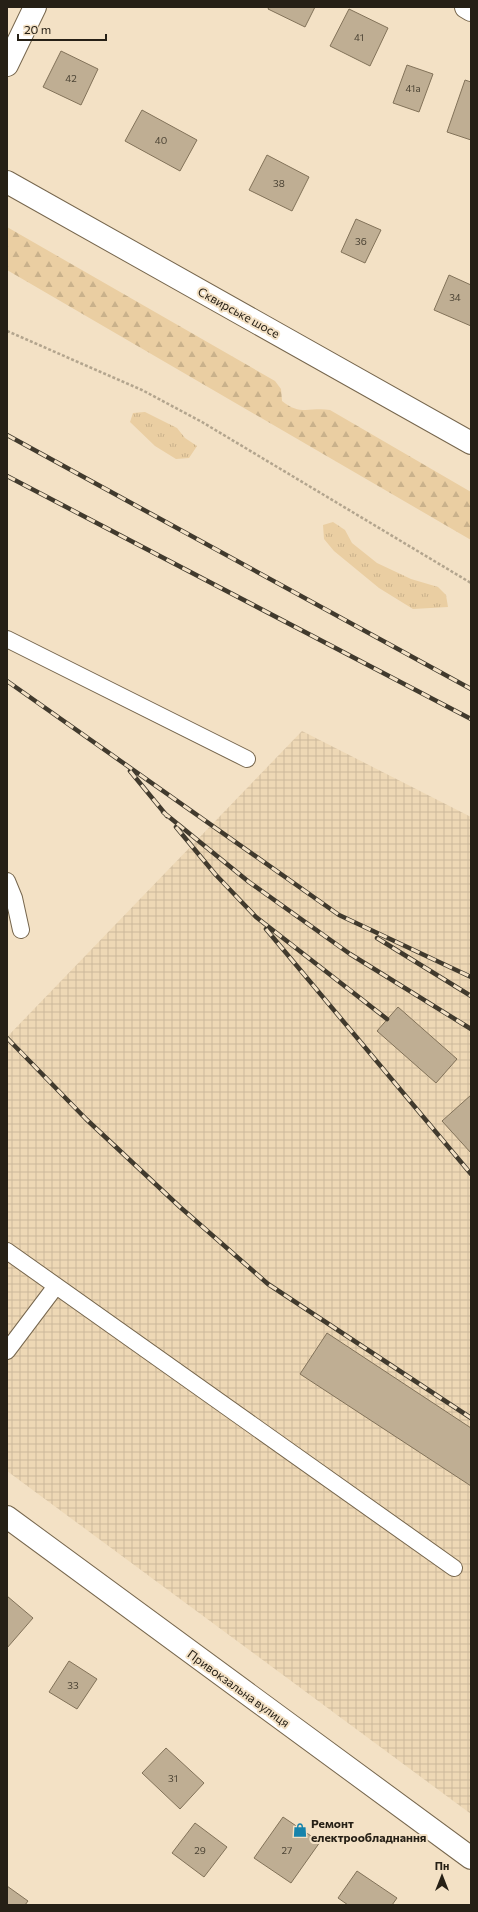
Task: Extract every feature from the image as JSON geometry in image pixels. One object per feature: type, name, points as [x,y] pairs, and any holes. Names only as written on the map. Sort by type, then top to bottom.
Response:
[{"type":"street","points":[[7,65],[35,7]]},
{"type":"street","points":[[466,7],[471,10]]},
{"type":"street","name":"Сквирське шосе","points":[[7,182],[471,443]]},
{"type":"street","name":"Привокзальна вулиця","points":[[7,1517],[471,1858]]},
{"type":"lane","points":[[7,639],[247,759]]},
{"type":"lane","points":[[7,881],[14,898],[22,930]]},
{"type":"lane","points":[[7,1251],[454,1568]]},
{"type":"lane","points":[[7,1351],[56,1286]]},
{"type":"path","points":[[7,331],[142,390],[202,422],[471,583]]},
{"type":"shaded area","points":[[302,731],[471,817],[471,1814],[7,1471],[7,1037]]},
{"type":"green space","points":[[7,227],[275,381],[281,389],[282,401],[288,406],[300,410],[330,410],[471,492],[471,540],[7,270]]},
{"type":"green space","points":[[145,412],[177,428],[185,438],[197,446],[189,458],[176,459],[155,446],[130,422],[133,413]]},
{"type":"green space","points":[[333,522],[345,530],[352,543],[377,563],[411,579],[438,587],[446,595],[448,607],[413,609],[379,588],[334,551],[324,539],[323,525]]},
{"type":"building","points":[[269,7],[315,7],[305,27],[268,9]]},
{"type":"building","points":[[349,9],[388,28],[370,66],[330,46]]},
{"type":"building","points":[[61,51],[98,69],[81,105],[43,87]]},
{"type":"building","points":[[407,65],[433,74],[419,112],[393,103]]},
{"type":"building","points":[[465,80],[471,82],[471,140],[447,132]]},
{"type":"building","points":[[142,110],[197,140],[180,171],[125,141]]},
{"type":"building","points":[[267,155],[309,177],[292,211],[249,190]]},
{"type":"building","points":[[356,219],[381,230],[365,263],[341,252]]},
{"type":"building","points":[[449,275],[471,285],[471,326],[434,310]]},
{"type":"building","points":[[398,1007],[457,1059],[436,1083],[377,1031]]},
{"type":"building","points":[[471,1095],[471,1153],[442,1121]]},
{"type":"building","points":[[327,1333],[471,1428],[471,1486],[300,1374]]},
{"type":"building","points":[[7,1596],[33,1618],[7,1648]]},
{"type":"building","points":[[69,1661],[97,1679],[77,1709],[49,1692]]},
{"type":"building","points":[[166,1748],[204,1783],[180,1809],[142,1773]]},
{"type":"building","points":[[283,1817],[320,1842],[291,1883],[254,1858]]},
{"type":"building","points":[[195,1823],[227,1847],[204,1877],[172,1853]]},
{"type":"building","points":[[357,1871],[397,1898],[392,1905],[348,1905],[338,1898]]},
{"type":"building","points":[[7,1886],[28,1901],[25,1905],[7,1905]]},
{"type":"railway","points":[[7,435],[471,689]]},
{"type":"railway","points":[[7,476],[471,719]]},
{"type":"railway","points":[[7,681],[339,915],[471,977]]},
{"type":"railway","points":[[130,771],[167,816]]},
{"type":"railway","points":[[163,812],[249,882],[350,954],[471,1029]]},
{"type":"railway","points":[[176,827],[215,874],[256,917],[387,1019]]},
{"type":"railway","points":[[266,929],[471,1174]]},
{"type":"railway","points":[[377,938],[471,996]]},
{"type":"railway","points":[[7,1038],[86,1119],[180,1207],[268,1284],[471,1418]]},
{"type":"place","name":"Ремонт електрообладнання","points":[[300,1830]]}]
